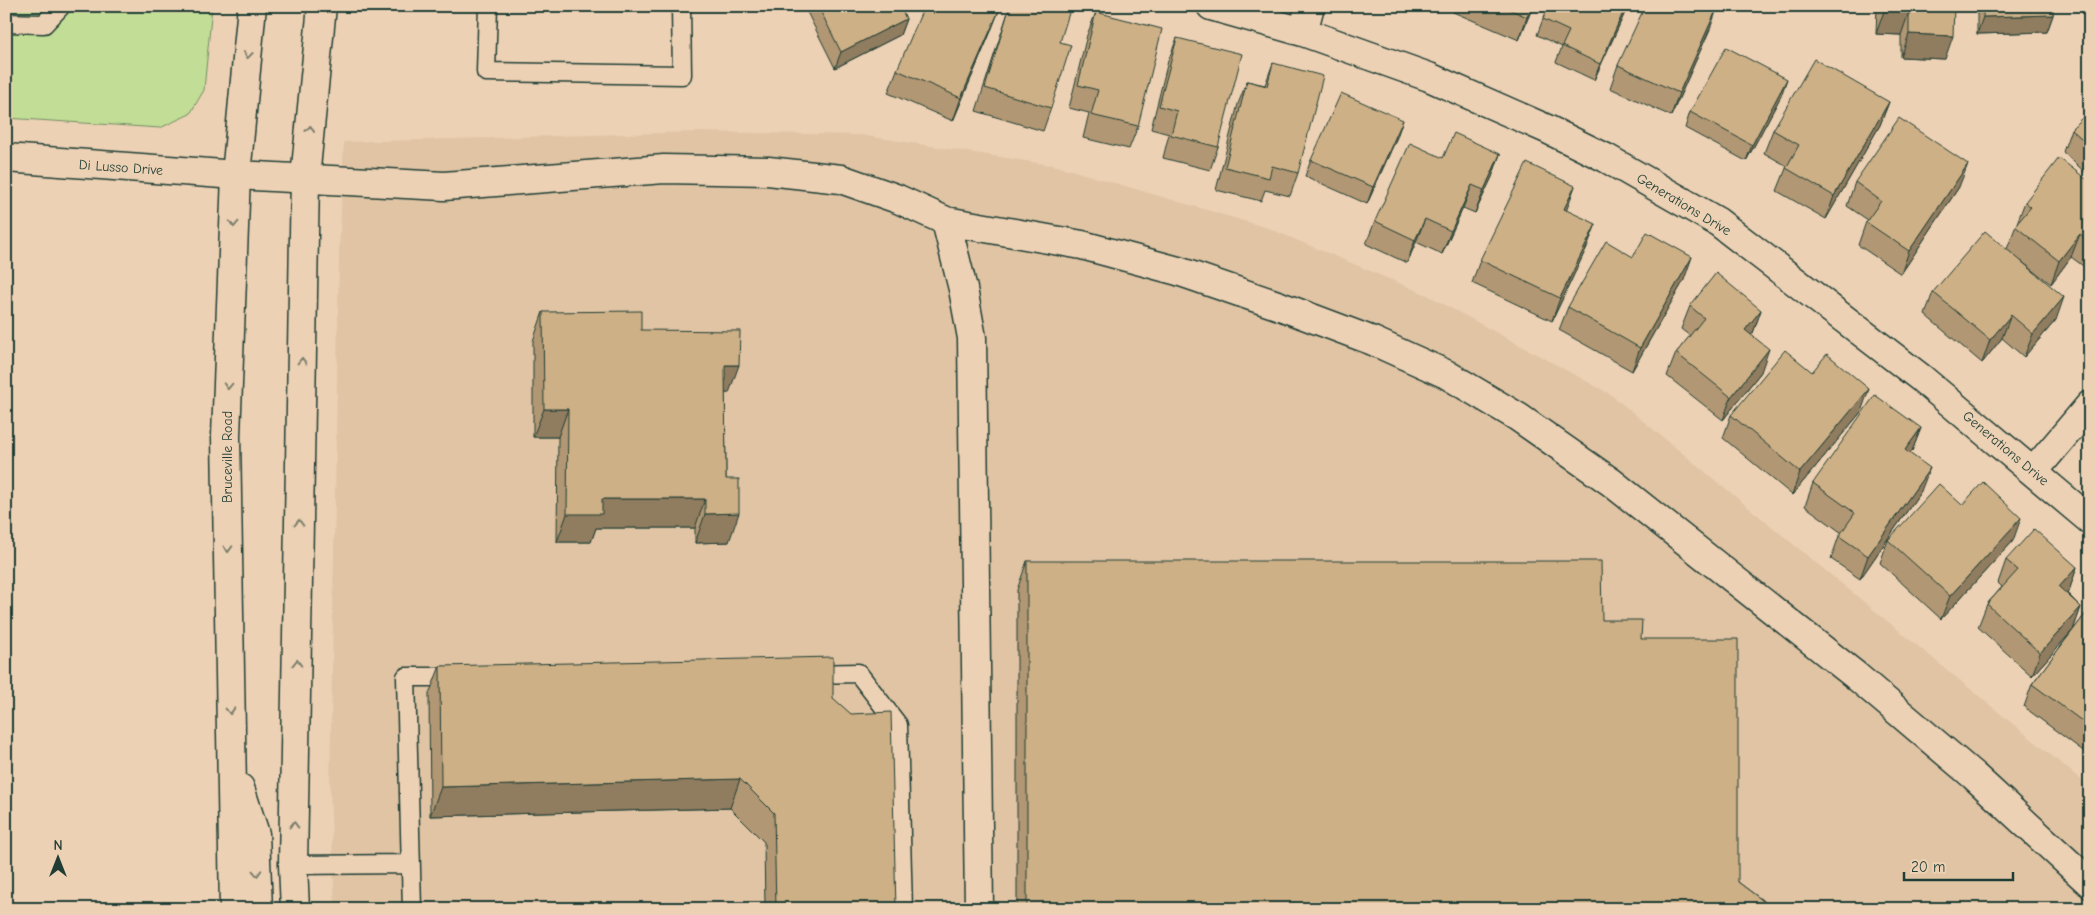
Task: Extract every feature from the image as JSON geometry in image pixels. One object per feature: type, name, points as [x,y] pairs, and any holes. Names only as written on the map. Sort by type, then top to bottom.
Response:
[{"type":"street","name":"Bruceville Road","points":[[234,909],[226,436],[236,175],[252,6]]},
{"type":"street","points":[[295,909],[293,865],[305,178],[322,6]]},
{"type":"street","name":"Generations Drive","points":[[1210,6],[1303,32],[1429,77],[1547,129],[1606,158],[1718,222],[1921,378],[2090,520]]},
{"type":"street","points":[[1303,32],[1310,6]]},
{"type":"street","name":"Di Lusso Drive","points":[[6,158],[236,175],[444,186],[664,169],[768,170],[841,179],[898,200],[946,221],[1082,245],[1178,271],[1373,341],[1446,374],[1518,417],[1612,482],[1854,675],[1974,776],[2090,883]]},
{"type":"street","points":[[946,221],[963,289],[972,338],[979,909]]},
{"type":"street","points":[[2034,471],[2090,405]]},
{"type":"street","points":[[231,758],[255,834],[258,909]]},
{"type":"lane","points":[[6,23],[44,24],[61,6]]},
{"type":"lane","points":[[488,6],[486,72],[682,75],[681,6]]},
{"type":"lane","points":[[789,674],[858,673],[898,724],[903,909]]},
{"type":"lane","points":[[412,909],[406,678],[475,677]]},
{"type":"lane","points":[[293,865],[410,864]]},
{"type":"shaded area","points":[[697,132],[861,135],[1057,166],[1268,228],[1425,294],[1610,394],[2090,787],[2090,909],[335,909],[330,792],[339,257],[344,142]]},
{"type":"green space","points":[[6,6],[212,6],[204,90],[190,114],[160,128],[6,118]]},
{"type":"building","points":[[818,6],[900,6],[906,19],[841,52]]},
{"type":"building","points":[[937,6],[996,6],[1000,8],[961,98],[897,70],[923,9],[934,13]]},
{"type":"building","points":[[1010,6],[1057,6],[1070,10],[1060,42],[1071,45],[1051,108],[985,88]]},
{"type":"building","points":[[1502,6],[1532,6],[1527,17]]},
{"type":"building","points":[[1549,6],[1626,6],[1600,64],[1562,46],[1569,31],[1543,19]]},
{"type":"building","points":[[1645,6],[1718,6],[1679,93],[1618,65]]},
{"type":"building","points":[[1884,6],[1954,6],[1953,36],[1909,34],[1909,12],[1884,11]]},
{"type":"building","points":[[1983,6],[2053,6],[2053,15],[1983,17]]},
{"type":"building","points":[[1096,12],[1162,29],[1138,126],[1091,115],[1098,90],[1078,85]]},
{"type":"building","points":[[1177,38],[1242,54],[1218,147],[1171,135],[1177,111],[1159,106]]},
{"type":"building","points":[[1726,47],[1787,79],[1752,145],[1690,112]]},
{"type":"building","points":[[1814,59],[1889,102],[1834,196],[1786,168],[1799,145],[1773,130]]},
{"type":"building","points":[[1273,63],[1323,76],[1298,173],[1272,166],[1269,178],[1225,167],[1247,81],[1267,86]]},
{"type":"building","points":[[1341,93],[1403,120],[1373,187],[1311,160]]},
{"type":"building","points":[[2090,110],[2090,146],[2071,129]]},
{"type":"building","points":[[1899,118],[1968,164],[1909,251],[1866,222],[1881,201],[1855,182]]},
{"type":"building","points":[[1454,133],[1500,154],[1484,190],[1472,185],[1451,231],[1425,219],[1415,240],[1375,221],[1410,143],[1443,158]]},
{"type":"building","points":[[2059,158],[2090,182],[2090,242],[2080,234],[2059,261],[2015,226],[2031,207],[2025,202]]},
{"type":"building","points":[[1527,163],[1575,186],[1564,209],[1596,224],[1560,298],[1480,260]]},
{"type":"building","points":[[1985,231],[2064,297],[2033,334],[2011,315],[1990,340],[1933,292]]},
{"type":"building","points":[[1647,232],[1692,257],[1640,348],[1568,307],[1606,241],[1633,257]]},
{"type":"building","points":[[1716,273],[1761,310],[1745,330],[1769,349],[1731,397],[1676,353],[1704,318],[1690,306]]},
{"type":"building","points":[[641,311],[641,330],[740,331],[739,365],[725,365],[726,479],[739,479],[739,513],[705,514],[705,499],[602,499],[602,514],[567,514],[568,409],[544,409],[543,312]]},
{"type":"building","points":[[1785,350],[1812,372],[1827,354],[1869,389],[1800,472],[1731,415]]},
{"type":"building","points":[[1875,395],[1921,428],[1905,450],[1930,468],[1868,556],[1839,536],[1855,513],[1813,483]]},
{"type":"building","points":[[1983,482],[2021,518],[1950,596],[1888,540],[1939,484],[1962,505]]},
{"type":"building","points":[[2034,529],[2077,567],[2059,587],[2081,607],[2040,653],[1987,604],[2018,570],[2006,560]]},
{"type":"building","points":[[1027,561],[1601,561],[1602,620],[1642,620],[1641,639],[1738,639],[1738,882],[1774,909],[1027,909]]},
{"type":"building","points":[[2090,608],[2090,727],[2032,684]]},
{"type":"building","points":[[833,657],[833,698],[851,714],[891,712],[896,909],[776,909],[774,813],[740,779],[441,787],[440,666]]}]
